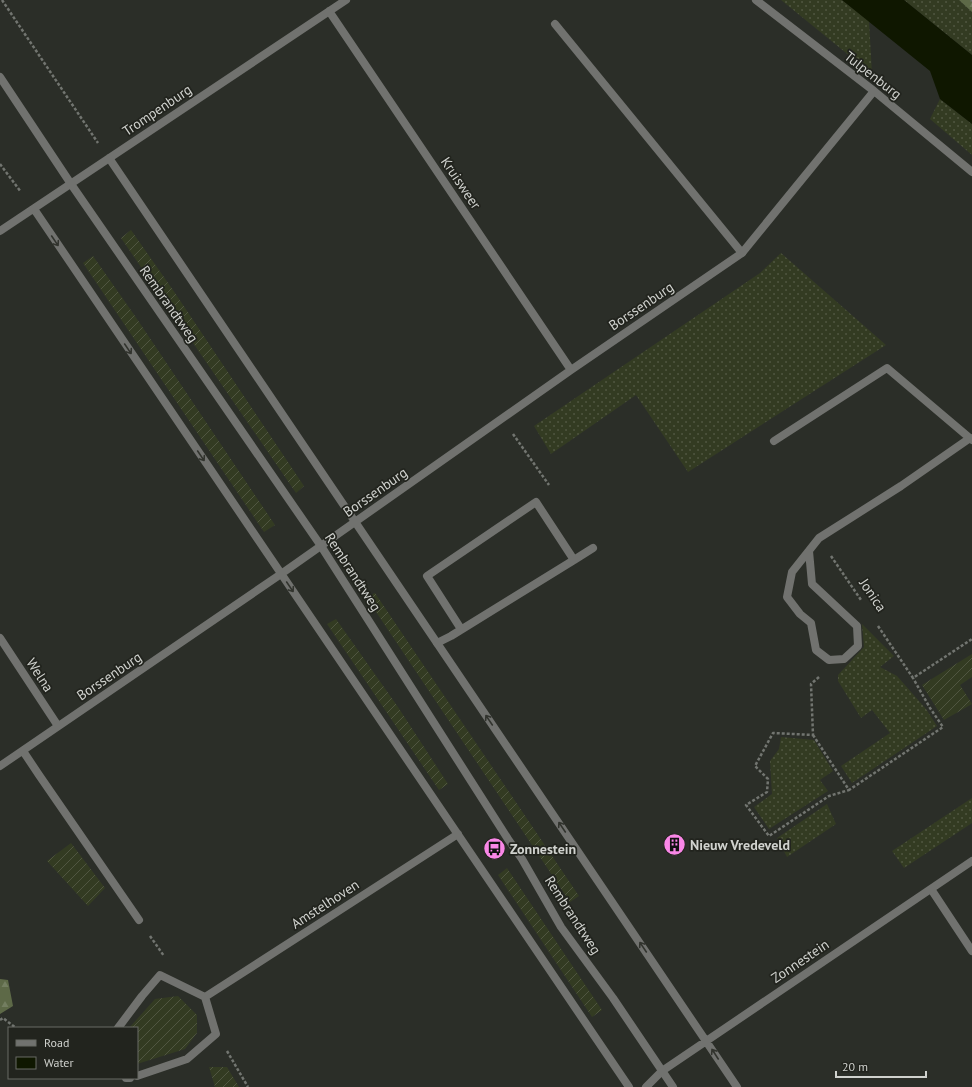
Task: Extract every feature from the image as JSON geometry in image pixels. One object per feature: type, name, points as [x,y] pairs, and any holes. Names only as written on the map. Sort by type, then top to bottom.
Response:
[{"type":"street","points":[[329,11],[346,0]]},
{"type":"street","name":"Tulpenburg","points":[[756,0],[874,91],[972,172]]},
{"type":"street","name":"Trompenburg","points":[[0,231],[329,11]]},
{"type":"street","name":"Kruisweer","points":[[329,11],[571,370]]},
{"type":"street","points":[[555,24],[742,253]]},
{"type":"street","name":"Rembrandtweg","points":[[0,77],[70,184],[321,546],[522,859],[561,927],[614,998],[673,1087]]},
{"type":"street","name":"Borssenburg","points":[[0,766],[281,574],[571,370],[742,253],[874,91]]},
{"type":"street","name":"Rembrandtweg","points":[[108,158],[438,643],[737,1087]]},
{"type":"street","points":[[34,209],[630,1087]]},
{"type":"street","points":[[774,441],[887,368],[971,439],[819,538],[792,572],[787,597],[800,614],[811,623],[816,650],[829,660],[844,659],[858,646],[857,626],[812,584],[809,551]]},
{"type":"street","points":[[461,629],[427,576],[536,502],[574,560]]},
{"type":"street","points":[[438,643],[452,636],[592,548]]},
{"type":"street","name":"Welna","points":[[0,638],[58,726]]},
{"type":"street","points":[[23,751],[139,920]]},
{"type":"street","name":"Amstelhoven","points":[[205,997],[458,834]]},
{"type":"street","name":"Zonnestein","points":[[646,1087],[662,1071],[706,1040],[972,861]]},
{"type":"street","points":[[931,889],[972,951]]},
{"type":"street","points":[[119,1027],[160,975],[205,997],[216,1034],[187,1059],[138,1076]]},
{"type":"path","points":[[2,0],[108,158]]},
{"type":"path","points":[[0,164],[34,209]]},
{"type":"path","points":[[502,419],[552,490]]},
{"type":"path","name":"Jonica","points":[[827,551],[862,602]]},
{"type":"path","name":"Jonica","points":[[849,790],[943,727],[930,708],[914,678],[875,621]]},
{"type":"path","points":[[914,678],[972,639]]},
{"type":"path","points":[[813,735],[773,733],[755,766],[768,779],[768,792],[746,805],[769,836],[829,796],[849,790],[813,735],[811,684],[828,670],[829,660]]},
{"type":"path","points":[[139,920],[165,958],[160,975]]},
{"type":"path","points":[[0,1020],[3,1018],[15,1027]]},
{"type":"path","points":[[216,1034],[248,1087]]},
{"type":"shaded area","points":[[781,0],[842,0],[869,21],[872,74]]},
{"type":"shaded area","points":[[904,0],[959,0],[972,12],[972,55]]},
{"type":"shaded area","points":[[940,99],[972,124],[972,155],[930,119]]},
{"type":"shaded area","points":[[131,230],[173,290],[304,486],[296,493],[121,238]]},
{"type":"shaded area","points":[[781,253],[886,345],[688,472],[636,395],[551,454],[534,426],[760,273]]},
{"type":"shaded area","points":[[93,256],[275,525],[264,532],[83,263]]},
{"type":"shaded area","points":[[375,593],[579,896],[570,902],[366,597]]},
{"type":"shaded area","points":[[336,619],[398,707],[448,784],[439,790],[327,624]]},
{"type":"shaded area","points":[[862,624],[894,656],[880,667],[897,676],[926,709],[937,726],[852,783],[841,766],[890,733],[872,710],[861,718],[838,681],[838,675],[864,647]]},
{"type":"shaded area","points":[[972,654],[972,677],[960,685],[972,704],[944,720],[922,685]]},
{"type":"shaded area","points":[[781,737],[814,740],[833,771],[820,780],[828,791],[769,829],[754,807],[772,794],[770,761],[779,749]]},
{"type":"shaded area","points":[[972,798],[972,823],[904,868],[892,851]]},
{"type":"shaded area","points":[[827,804],[836,824],[787,857],[777,838]]},
{"type":"shaded area","points":[[71,843],[105,888],[88,906],[47,861]]},
{"type":"shaded area","points":[[507,868],[602,1010],[592,1017],[498,875]]},
{"type":"shaded area","points":[[178,996],[197,1015],[197,1033],[185,1049],[138,1064],[138,1027],[130,1027],[155,999]]},
{"type":"shaded area","points":[[209,1067],[227,1067],[239,1087],[215,1087]]},
{"type":"green space","points":[[959,0],[972,0],[972,12]]},
{"type":"green space","points":[[0,979],[8,980],[13,1006],[0,1014]]},
{"type":"water","points":[[842,0],[904,0],[972,55],[972,124],[940,99],[930,71]]},
{"type":"place","name":"Nieuw Vredeveld","points":[[674,845]]},
{"type":"place","name":"Zonnestein","points":[[495,849]]}]
